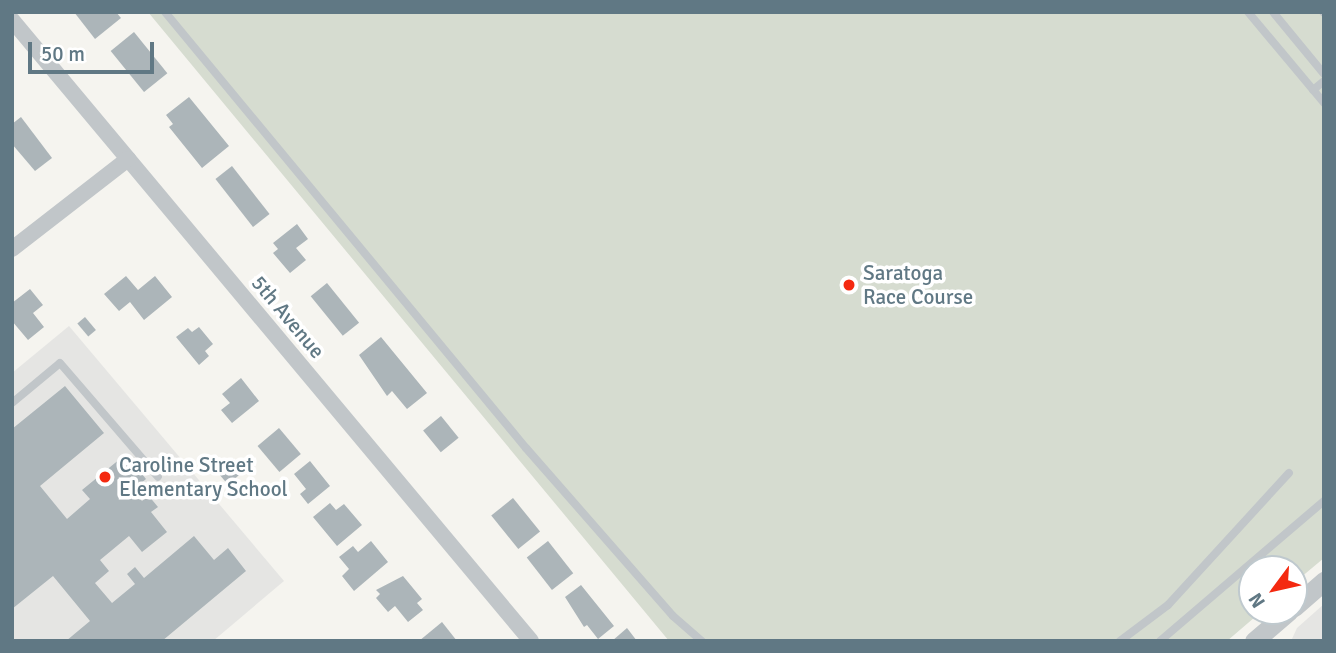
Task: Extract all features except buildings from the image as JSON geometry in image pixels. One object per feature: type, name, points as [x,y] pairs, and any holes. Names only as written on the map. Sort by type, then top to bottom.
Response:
[{"type":"street","name":"5th Avenue","points":[[12,20],[531,641]]},
{"type":"street","points":[[12,249],[128,159]]},
{"type":"street","points":[[1308,595],[1324,581]]},
{"type":"lane","points":[[165,12],[526,448],[673,616],[702,641]]},
{"type":"lane","points":[[1248,12],[1324,103]]},
{"type":"lane","points":[[1273,12],[1324,74]]},
{"type":"lane","points":[[1269,36],[1283,24]]},
{"type":"lane","points":[[1313,90],[1324,81]]},
{"type":"lane","points":[[12,403],[61,363],[158,478]]},
{"type":"lane","points":[[1119,641],[1168,605],[1289,474]]},
{"type":"lane","points":[[1160,641],[1324,502]]},
{"type":"shaded area","name":"Saratoga Race Course","points":[[148,12],[1324,12],[1324,558],[1308,571],[1308,555],[1238,555],[1238,625],[1246,625],[1227,641],[669,641]]},
{"type":"shaded area","name":"Caroline Street Elementary School","points":[[69,326],[284,581],[213,641],[12,641],[12,373]]},
{"type":"shaded area","points":[[1324,604],[1324,641],[1291,641],[1297,628],[1308,625],[1308,618]]},
{"type":"place","name":"Saratoga Race Course","points":[[849,285]]},
{"type":"place","name":"Caroline Street Elementary School","points":[[105,477]]}]
